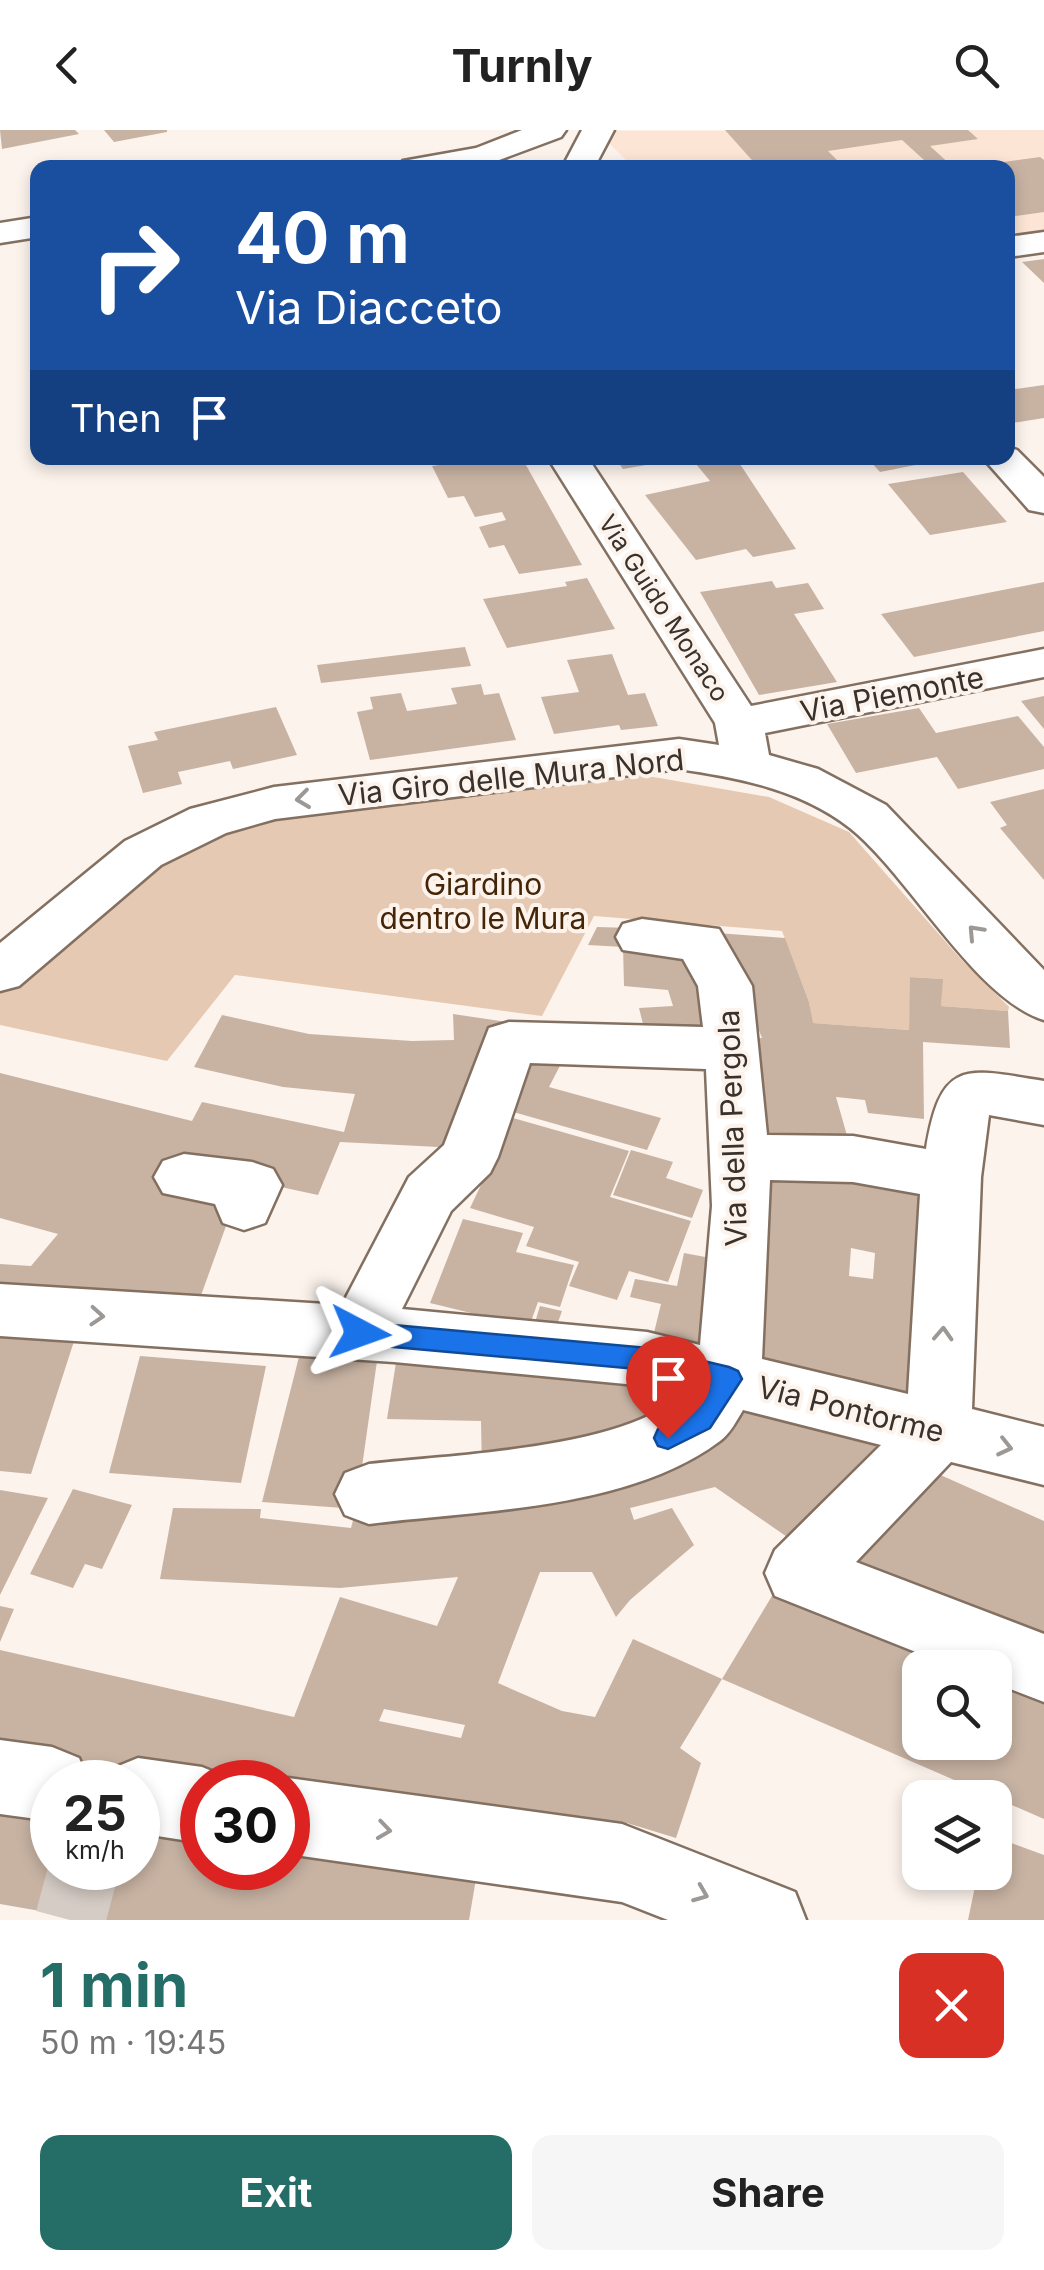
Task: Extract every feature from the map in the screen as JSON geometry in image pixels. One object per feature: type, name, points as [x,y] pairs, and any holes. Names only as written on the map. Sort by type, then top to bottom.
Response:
[{"type":"street","points":[[468,160],[550,130]]},
{"type":"street","points":[[582,160],[598,130]]},
{"type":"street","points":[[0,233],[30,228]]},
{"type":"street","points":[[1015,246],[1044,242]]},
{"type":"street","points":[[1015,446],[1044,441]]},
{"type":"street","name":"Via Guido Monaco","points":[[572,465],[743,743]]},
{"type":"street","points":[[1010,465],[1044,501]]},
{"type":"street","name":"Via Piemonte","points":[[743,743],[1044,663]]},
{"type":"street","name":"Via Giro delle Mura Nord","points":[[0,972],[142,854],[208,821],[274,803],[743,743],[868,817],[1012,973],[1044,1000]]},
{"type":"street","name":"Via della Pergola","points":[[642,937],[700,942],[725,986],[733,1049],[742,1206],[729,1379]]},
{"type":"street","points":[[360,1333],[411,1225],[430,1194],[469,1157],[509,1042],[733,1049]]},
{"type":"street","points":[[1044,1103],[978,1092],[962,1105],[950,1177],[938,1431],[800,1573],[1044,1668]]},
{"type":"street","points":[[739,1157],[853,1159],[950,1177]]},
{"type":"street","points":[[184,1176],[252,1185],[244,1206]]},
{"type":"street","name":"Via Pontorme","points":[[0,1310],[360,1333],[648,1359],[1044,1456]]},
{"type":"street","points":[[369,1494],[533,1474],[635,1456],[700,1419],[729,1379]]},
{"type":"street","points":[[0,1777],[30,1781]]},
{"type":"street","points":[[310,1819],[622,1863],[768,1920]]},
{"type":"shaded area","points":[[1044,130],[1044,242],[1015,246],[1015,160],[626,160],[597,131]]},
{"type":"green space","name":"Giardino dentro le Mura","points":[[648,776],[769,797],[849,832],[960,958],[1009,1007],[1008,1011],[941,1006],[942,979],[911,977],[909,1030],[812,1023],[809,1002],[782,931],[594,916],[542,1016],[235,975],[167,1061],[0,1025],[0,988],[163,857],[276,818]]},
{"type":"building","points":[[0,130],[75,130],[79,134],[2,149]]},
{"type":"building","points":[[104,130],[167,130],[167,132],[114,142]]},
{"type":"building","points":[[725,130],[968,130],[978,139],[930,146],[945,160],[924,160],[902,140],[828,151],[837,160],[752,160]]},
{"type":"building","points":[[1040,157],[1044,160],[1044,212],[1015,216],[1015,160]]},
{"type":"building","points":[[1044,259],[1044,283],[1022,262]]},
{"type":"building","points":[[1044,385],[1044,418],[1015,423],[1015,389]]},
{"type":"building","points":[[526,465],[582,565],[519,574],[504,545],[489,548],[479,527],[506,520],[502,512],[475,517],[464,496],[448,498],[432,466]]},
{"type":"building","points":[[697,465],[741,465],[796,549],[753,557],[746,549],[696,560],[645,495],[710,481]]},
{"type":"building","points":[[874,465],[916,465],[880,472]]},
{"type":"building","points":[[963,472],[1007,522],[930,535],[888,484]]},
{"type":"building","points":[[587,578],[615,629],[507,648],[483,599],[567,586],[565,582]]},
{"type":"building","points":[[772,581],[776,588],[808,583],[824,609],[794,614],[837,682],[759,695],[700,592]]},
{"type":"building","points":[[1044,582],[1044,631],[914,657],[881,614]]},
{"type":"building","points":[[465,647],[471,666],[321,683],[317,665]]},
{"type":"building","points":[[612,654],[628,695],[645,693],[658,726],[621,730],[619,725],[554,734],[541,697],[579,692],[567,660]]},
{"type":"building","points":[[481,684],[484,695],[499,693],[516,740],[370,760],[357,712],[373,709],[370,697],[401,693],[407,711],[457,704],[451,688]]},
{"type":"building","points":[[1044,696],[1044,729],[1021,701]]},
{"type":"building","points":[[276,707],[297,755],[233,769],[230,761],[178,772],[182,784],[143,793],[128,746],[158,740],[154,732]]},
{"type":"building","points":[[919,708],[936,733],[1018,716],[1044,747],[1044,769],[958,789],[937,757],[856,773],[827,724]]},
{"type":"building","points":[[1044,789],[1044,880],[1000,828],[1007,825],[990,802]]},
{"type":"building","points":[[597,927],[633,928],[686,949],[722,1040],[647,1040],[639,1008],[673,1006],[668,990],[624,986],[623,947],[588,945]]},
{"type":"building","points":[[703,932],[785,938],[813,1023],[909,1030],[910,977],[943,979],[941,1006],[1008,1011],[1010,1048],[923,1042],[924,1119],[868,1113],[865,1100],[836,1097],[852,1153],[759,1153],[742,1037],[762,1038],[739,981]]},
{"type":"building","points":[[453,1014],[507,1022],[458,1148],[340,1142],[318,1195],[243,1179],[195,1312],[0,1293],[0,1264],[31,1266],[58,1234],[0,1218],[0,1073],[192,1121],[202,1102],[344,1132],[355,1094],[283,1087],[194,1067],[222,1015],[309,1034],[412,1041],[454,1040]]},
{"type":"building","points":[[530,1047],[565,1056],[549,1087],[661,1118],[647,1150],[499,1108]]},
{"type":"building","points":[[513,1118],[629,1151],[610,1197],[691,1221],[668,1282],[629,1271],[617,1300],[569,1286],[579,1262],[526,1246],[534,1227],[470,1208]]},
{"type":"building","points":[[631,1150],[673,1162],[666,1178],[703,1190],[692,1218],[613,1195]]},
{"type":"building","points":[[754,1162],[925,1179],[911,1393],[750,1359]],"holes":[[[851,1248],[875,1253],[873,1279],[849,1276]]]},
{"type":"building","points":[[463,1219],[523,1233],[516,1252],[574,1265],[560,1307],[538,1302],[529,1327],[430,1303]]},
{"type":"building","points":[[684,1253],[732,1262],[713,1357],[651,1345],[661,1304],[630,1297],[635,1279],[677,1286]]},
{"type":"building","points":[[540,1306],[562,1311],[553,1336],[532,1332]]},
{"type":"building","points":[[0,1324],[77,1332],[31,1474],[0,1471]]},
{"type":"building","points":[[302,1345],[378,1354],[356,1509],[262,1502]]},
{"type":"building","points":[[398,1350],[684,1368],[683,1413],[482,1473],[481,1421],[387,1419]]},
{"type":"building","points":[[140,1356],[266,1366],[241,1483],[109,1473]]},
{"type":"building","points":[[735,1402],[892,1436],[803,1548],[715,1487],[630,1508],[634,1520],[672,1508],[694,1545],[616,1617],[592,1572],[540,1572],[498,1683],[562,1711],[595,1717],[633,1639],[722,1679],[680,1748],[701,1763],[676,1838],[627,1823],[622,1839],[310,1797],[310,1760],[180,1760],[180,1779],[160,1776],[160,1760],[43,1760],[0,1754],[0,1650],[294,1717],[340,1597],[437,1626],[458,1577],[340,1588],[160,1579],[173,1508],[261,1509],[260,1518],[351,1528],[356,1509]],"holes":[[[384,1709],[465,1725],[461,1738],[379,1721]]]},
{"type":"building","points":[[927,1469],[1044,1521],[1044,1654],[833,1564]]},
{"type":"building","points":[[73,1489],[132,1505],[102,1569],[85,1564],[73,1588],[30,1574]]},
{"type":"building","points":[[0,1490],[48,1498],[0,1595]]},
{"type":"building","points":[[784,1576],[967,1650],[902,1650],[902,1757],[722,1679]]},
{"type":"building","points":[[0,1606],[14,1609],[0,1642]]},
{"type":"building","points":[[1012,1668],[1044,1681],[1044,1819],[1012,1805],[1012,1780],[954,1780],[908,1760],[1012,1760]]},
{"type":"building","points":[[0,1808],[30,1813],[30,1890],[160,1890],[160,1830],[180,1833],[180,1890],[310,1890],[310,1851],[477,1873],[469,1920],[92,1920],[0,1904]]},
{"type":"building","points":[[1012,1843],[1044,1855],[1044,1920],[968,1920],[974,1890],[1012,1890]]},
{"type":"tunnel","points":[[70,1920],[78,1890]]},
{"type":"route","points":[[360,1333],[648,1359],[729,1379],[700,1419],[668,1438]]}]
